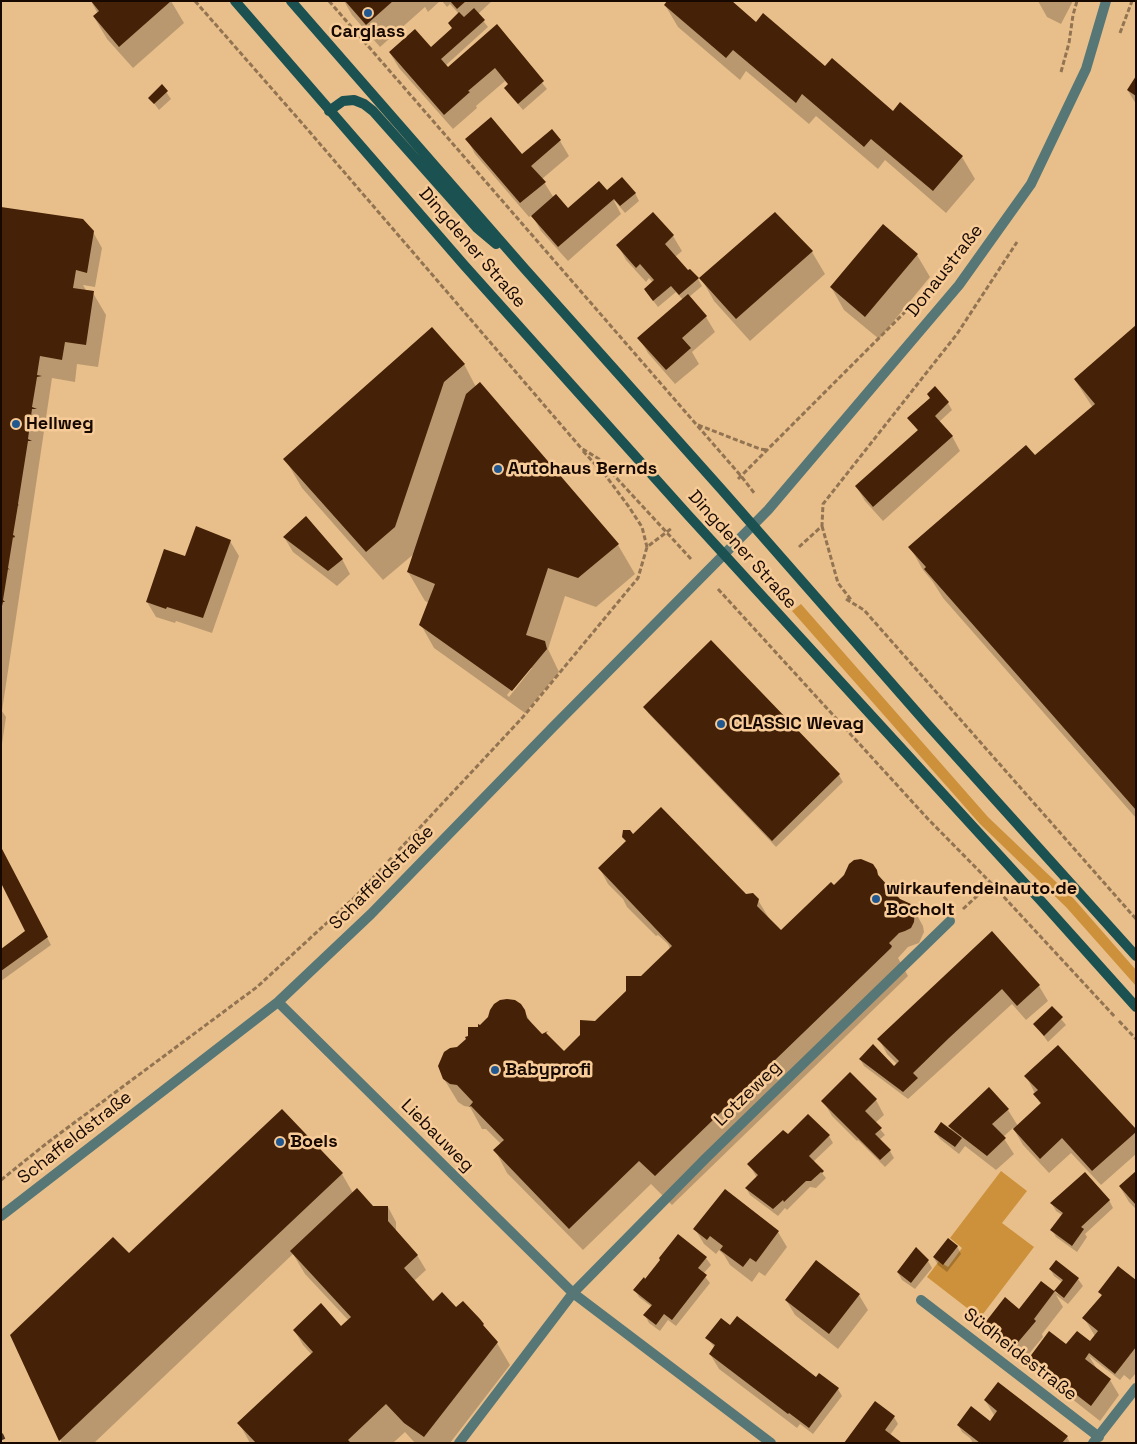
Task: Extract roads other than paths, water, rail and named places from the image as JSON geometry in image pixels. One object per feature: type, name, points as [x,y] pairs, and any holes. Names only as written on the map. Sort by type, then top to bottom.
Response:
[{"type":"main road","name":"Dingdener Straße","points":[[235,1],[464,265],[723,555],[1136,1007]]},
{"type":"main road","name":"Dingdener Straße","points":[[291,1],[921,718],[1136,956]]},
{"type":"main road","name":"Dingdener Straße","points":[[329,111],[343,101],[354,100],[364,104],[373,111],[477,228],[524,268]]},
{"type":"street","name":"Donaustraße","points":[[753,526],[959,285],[1030,184],[1086,69],[1106,1]]},
{"type":"street","name":"Schaffeldstraße","points":[[1,1216],[278,1002],[371,914],[753,526]]},
{"type":"street","name":"Lotzeweg","points":[[573,1293],[706,1158],[950,921]]},
{"type":"street","name":"Liebauweg","points":[[278,1002],[573,1293],[771,1443]]},
{"type":"street","points":[[459,1443],[573,1293]]},
{"type":"street","name":"Südheidestraße","points":[[921,1300],[1096,1440],[1136,1388]]},
{"type":"railway","points":[[1,1434],[5,1443]]},
{"type":"place","name":"Carglass","points":[[368,13]]},
{"type":"place","name":"Hellweg","points":[[16,424]]},
{"type":"place","name":"Autohaus Bernds","points":[[498,469]]},
{"type":"place","name":"CLASSIC Wevag","points":[[721,724]]},
{"type":"place","name":"wirkaufendeinauto.de Bocholt","points":[[876,899]]},
{"type":"place","name":"Babyprofi","points":[[495,1070]]},
{"type":"place","name":"Boels","points":[[280,1142]]}]
